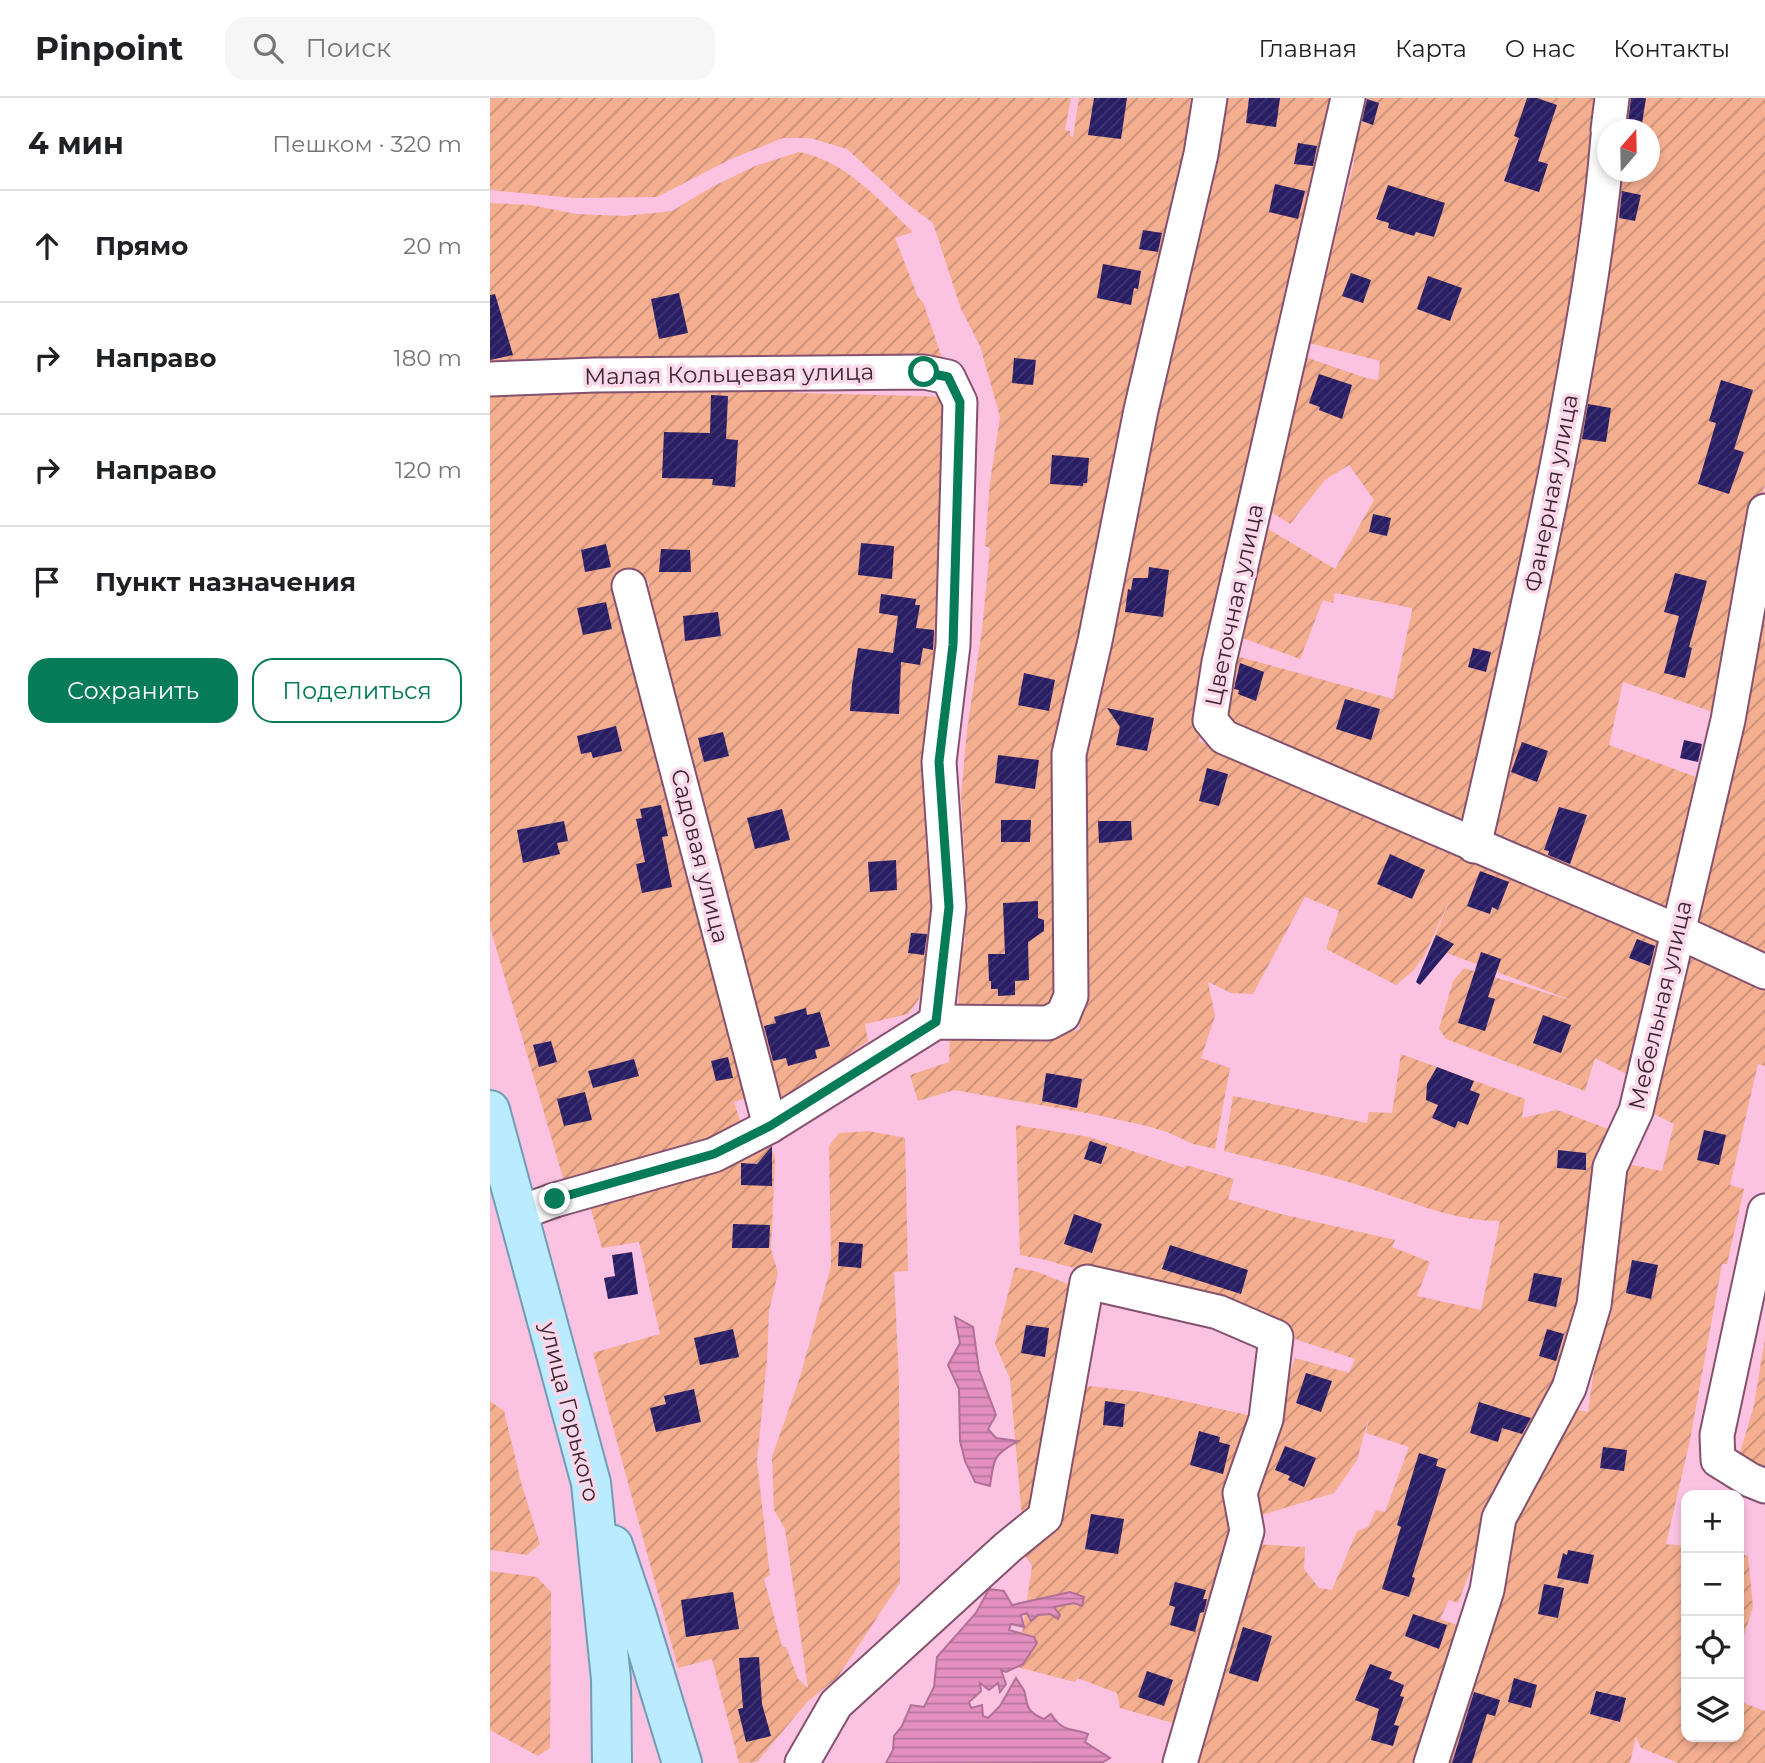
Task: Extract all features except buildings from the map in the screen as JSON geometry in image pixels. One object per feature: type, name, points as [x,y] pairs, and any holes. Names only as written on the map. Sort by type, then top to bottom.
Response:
[{"type":"main road","name":"улица Горького","points":[[490,1110],[592,1483],[611,1679],[612,1763]]},
{"type":"main road","points":[[592,1483],[636,1613],[682,1763]]},
{"type":"street","points":[[519,1213],[555,1199],[714,1154],[770,1126],[936,1022],[1048,1023],[1063,1015],[1071,996],[1069,754],[1095,641],[1141,410],[1201,154],[1210,98]]},
{"type":"street","name":"Цветочная улица","points":[[1348,98],[1219,663],[1210,720],[1224,737],[1677,931],[1765,972]]},
{"type":"street","points":[[1609,119],[1612,98]]},
{"type":"street","name":"Фанерная улица","points":[[1474,846],[1534,586],[1586,314],[1605,182]]},
{"type":"street","name":"Малая Кольцевая улица","points":[[490,379],[595,375],[910,372],[948,377],[960,402],[953,645],[939,762],[949,907],[936,1022]]},
{"type":"street","name":"Мебельная улица","points":[[1431,1763],[1487,1590],[1499,1518],[1569,1388],[1594,1305],[1610,1167],[1636,1111],[1728,720],[1765,511]]},
{"type":"street","name":"Садовая улица","points":[[629,586],[770,1126]]},
{"type":"street","points":[[1765,1211],[1717,1435],[1718,1460],[1765,1486]]},
{"type":"street","points":[[802,1763],[836,1704],[1008,1547],[1045,1517],[1087,1282],[1218,1312],[1276,1337],[1266,1419],[1240,1493],[1247,1531],[1180,1763]]},
{"type":"shaded area","points":[[490,98],[1071,98],[1065,130],[1070,131],[1070,136],[1073,137],[1079,98],[1202,98],[1106,548],[1057,1007],[958,1009],[961,945],[965,943],[966,880],[961,796],[967,730],[982,630],[990,548],[985,546],[990,482],[1000,417],[980,346],[961,309],[933,223],[905,202],[847,149],[810,138],[783,138],[731,159],[657,197],[574,198],[490,190]]},
{"type":"shaded area","points":[[1220,98],[1340,98],[1203,701],[1199,741],[1765,985],[1765,1066],[1758,1064],[1730,1185],[1744,1189],[1727,1264],[1722,1264],[1690,1440],[1666,1544],[1681,1546],[1681,1742],[1744,1742],[1744,1703],[1765,1711],[1765,1763],[1678,1763],[1641,1748],[1636,1737],[1630,1763],[1437,1763],[1508,1520],[1569,1408],[1588,1412],[1623,1163],[1662,1171],[1674,1124],[1630,1102],[1638,1080],[1595,1058],[1585,1091],[1446,1039],[1439,1029],[1453,981],[1464,968],[1573,1001],[1447,953],[1441,959],[1426,958],[1452,895],[1424,956],[1414,970],[1396,985],[1326,949],[1339,911],[1305,897],[1253,994],[1231,993],[1208,982],[1215,1016],[1201,1058],[1230,1068],[1215,1149],[1193,1144],[1147,1126],[954,1090],[918,1101],[910,1075],[949,1062],[950,1028],[1027,1036],[1079,1030],[1083,1002],[1073,771]]},
{"type":"shaded area","points":[[1362,98],[1604,98],[1602,119],[1597,119],[1597,176],[1591,243],[1467,829],[1227,729],[1222,694],[1236,656],[1393,699],[1412,611],[1412,608],[1335,593],[1333,603],[1323,600],[1300,659],[1237,636],[1265,527],[1335,569],[1374,500],[1349,465],[1325,480],[1290,524],[1268,510],[1305,357],[1378,380],[1380,361],[1309,343],[1354,162],[1356,119]]},
{"type":"shaded area","points":[[1623,98],[1765,98],[1765,483],[1722,715],[1623,682],[1609,745],[1707,781],[1669,921],[1491,848],[1514,706],[1611,182],[1660,182],[1660,119],[1619,119]]},
{"type":"shaded area","points":[[799,152],[832,164],[847,173],[913,232],[895,238],[918,297],[923,302],[943,361],[490,372],[490,203],[531,205],[576,214],[624,216],[672,211],[755,166]]},
{"type":"shaded area","points":[[753,388],[800,393],[956,397],[925,769],[926,842],[935,913],[931,955],[919,999],[908,1014],[865,1024],[868,1041],[772,1109],[642,588],[649,587],[649,582],[631,577],[753,1096],[734,1102],[743,1130],[565,1185],[490,927],[490,393]]},
{"type":"shaded area","points":[[1765,568],[1765,956],[1690,928]]},
{"type":"shaded area","points":[[1401,1054],[1525,1099],[1522,1118],[1557,1110],[1614,1131],[1575,1334],[1551,1407],[1507,1475],[1458,1603],[1449,1600],[1440,1619],[1463,1627],[1415,1763],[1192,1763],[1254,1544],[1305,1547],[1304,1569],[1319,1588],[1332,1590],[1357,1531],[1368,1527],[1376,1510],[1385,1512],[1409,1447],[1366,1433],[1369,1417],[1357,1460],[1334,1493],[1252,1518],[1271,1428],[1295,1358],[1349,1373],[1355,1359],[1298,1340],[1249,1312],[1020,1255],[1016,1125],[1089,1137],[1185,1168],[1186,1165],[1234,1179],[1228,1199],[1395,1240],[1392,1247],[1430,1262],[1417,1296],[1481,1310],[1500,1221],[1444,1213],[1339,1179],[1224,1151],[1233,1096],[1367,1123],[1369,1112],[1392,1113]]},
{"type":"shaded area","points":[[869,1131],[905,1138],[908,1271],[894,1272],[899,1381],[900,1583],[837,1678],[808,1701],[757,1762],[739,1763],[712,1659],[678,1668],[593,1353],[660,1334],[639,1242],[602,1248],[589,1203],[624,1195],[771,1146],[775,1158],[771,1249],[778,1273],[769,1311],[757,1461],[770,1575],[764,1579],[782,1646],[786,1647],[798,1679],[808,1688],[785,1529],[774,1510],[772,1457],[800,1377],[831,1266],[829,1146],[839,1133]]},
{"type":"shaded area","points":[[1015,1267],[1038,1272],[1073,1286],[1038,1503],[1022,1519],[1010,1379],[995,1344]]},
{"type":"shaded area","points":[[955,1317],[973,1327],[979,1370],[996,1415],[988,1429],[996,1438],[1018,1441],[996,1458],[990,1486],[975,1482],[965,1461],[960,1441],[959,1389],[948,1365],[960,1343]]},
{"type":"shaded area","points":[[1765,1338],[1765,1467],[1739,1456],[1754,1405]]},
{"type":"shaded area","points":[[1088,1386],[1142,1392],[1257,1417],[1236,1523],[1180,1725],[1120,1708],[1117,1693],[1077,1678],[1075,1682],[1017,1667],[1032,1566],[1018,1544],[1079,1388]]},
{"type":"shaded area","points":[[490,1401],[504,1411],[521,1482],[540,1544],[527,1555],[490,1550]]},
{"type":"shaded area","points":[[1744,1555],[1748,1556],[1753,1607],[1744,1635]]},
{"type":"shaded area","points":[[490,1571],[537,1577],[551,1592],[550,1748],[538,1756],[490,1730]]},
{"type":"shaded area","points":[[989,1589],[1004,1591],[1012,1605],[1070,1592],[1084,1597],[1082,1606],[1074,1603],[1054,1607],[1060,1615],[1058,1619],[1050,1614],[1038,1615],[1031,1621],[1027,1613],[1021,1615],[1024,1627],[1011,1624],[1009,1630],[1034,1637],[1037,1643],[1023,1664],[1006,1672],[1001,1670],[1006,1684],[1000,1692],[998,1683],[989,1690],[980,1683],[981,1691],[969,1702],[971,1708],[982,1705],[983,1716],[988,1718],[1000,1706],[1016,1678],[1024,1691],[1028,1706],[1035,1715],[1044,1719],[1051,1714],[1060,1725],[1088,1734],[1085,1742],[1110,1758],[1103,1762],[886,1763],[893,1750],[894,1736],[902,1726],[911,1705],[924,1707],[934,1687],[937,1657],[976,1613]]},
{"type":"route","points":[[555,1199],[714,1154],[770,1126],[936,1022],[949,907],[939,762],[953,645],[960,402],[948,377],[924,372]]}]
